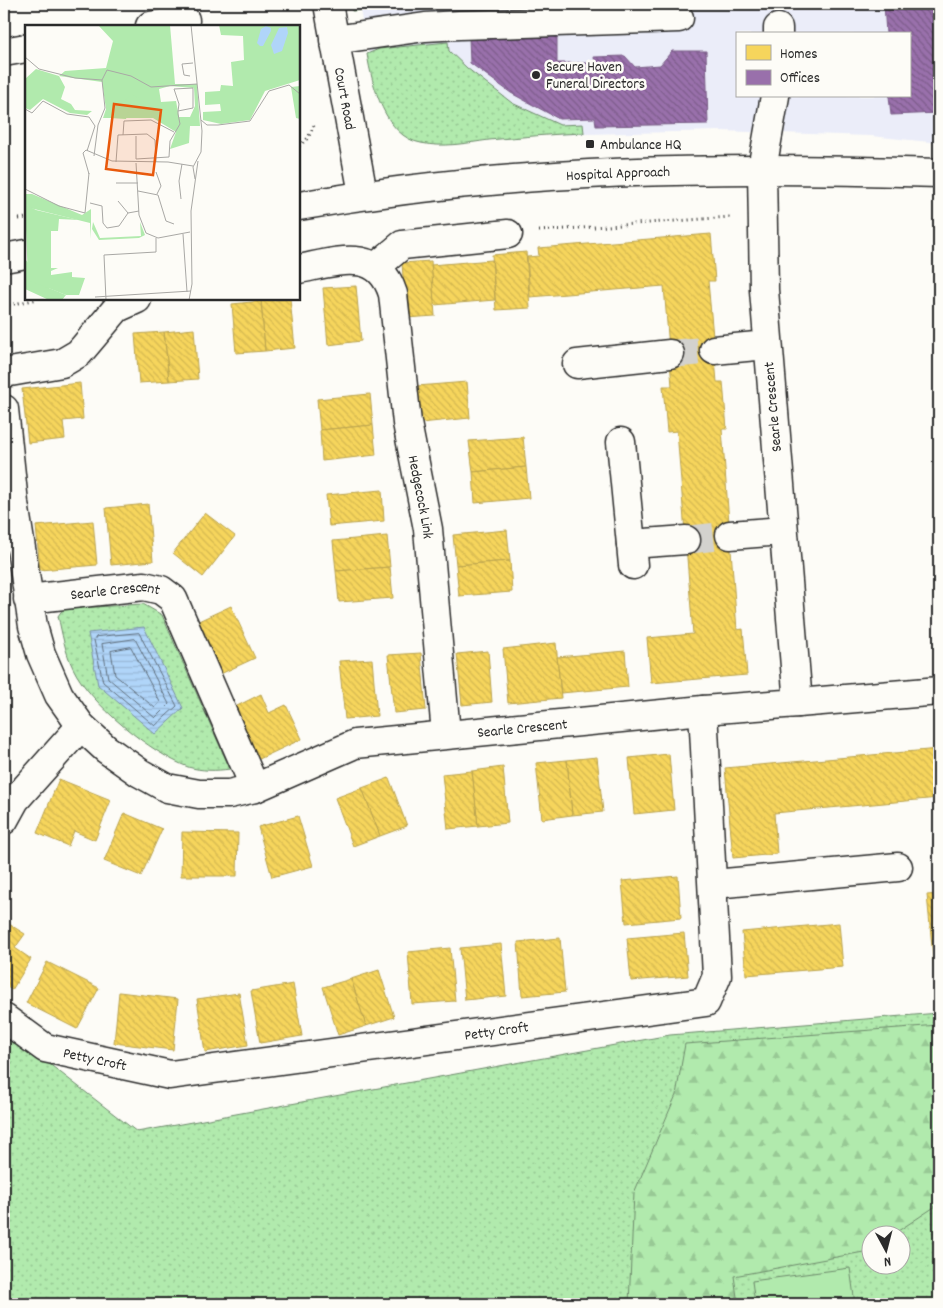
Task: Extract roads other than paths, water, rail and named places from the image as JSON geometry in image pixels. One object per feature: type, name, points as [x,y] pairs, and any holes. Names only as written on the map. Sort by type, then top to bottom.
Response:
[{"type":"street","name":"Court Road","points":[[328,4],[363,194]]},
{"type":"street","points":[[334,40],[459,24],[679,18]]},
{"type":"street","points":[[156,25],[185,20]]},
{"type":"street","points":[[4,52],[25,48]]},
{"type":"street","name":"Searle Crescent","points":[[775,98],[762,169],[767,344],[798,703]]},
{"type":"street","name":"Hospital Approach","points":[[300,206],[363,194],[560,174],[762,169],[939,173]]},
{"type":"street","points":[[300,269],[345,260],[361,260],[376,267],[402,245],[508,234]]},
{"type":"street","points":[[4,258],[25,254]]},
{"type":"street","name":"Hedgecock Link","points":[[376,267],[388,279],[393,294],[406,423],[428,529],[446,734]]},
{"type":"street","points":[[4,373],[62,363],[80,353],[117,308],[135,300]]},
{"type":"street","points":[[714,350],[767,344]]},
{"type":"street","points":[[577,364],[670,354]]},
{"type":"street","name":"Searle Crescent","points":[[4,409],[14,503],[28,599],[41,654],[59,695],[81,726],[106,749],[140,773],[167,788],[199,794],[229,794],[255,788],[355,744],[703,710],[939,691]]},
{"type":"street","points":[[621,442],[632,555],[686,540]]},
{"type":"street","points":[[730,535],[782,531]]},
{"type":"street","name":"Searle Crescent","points":[[28,599],[144,586],[161,590],[173,600],[255,788]]},
{"type":"street","name":"Petty Croft","points":[[4,1018],[45,1048],[170,1074],[706,1002],[717,976],[714,884],[703,710]]},
{"type":"street","points":[[4,820],[15,800],[81,726]]},
{"type":"street","points":[[714,884],[898,867]]},
{"type":"water","points":[[144,627],[183,708],[155,734],[98,685],[88,633]]},
{"type":"tunnel","points":[[670,354],[714,350]]},
{"type":"tunnel","points":[[686,540],[730,535]]},
{"type":"place","name":"Secure Haven Funeral Directors","points":[[536,75]]},
{"type":"place","name":"Ambulance HQ","points":[[590,144]]}]
